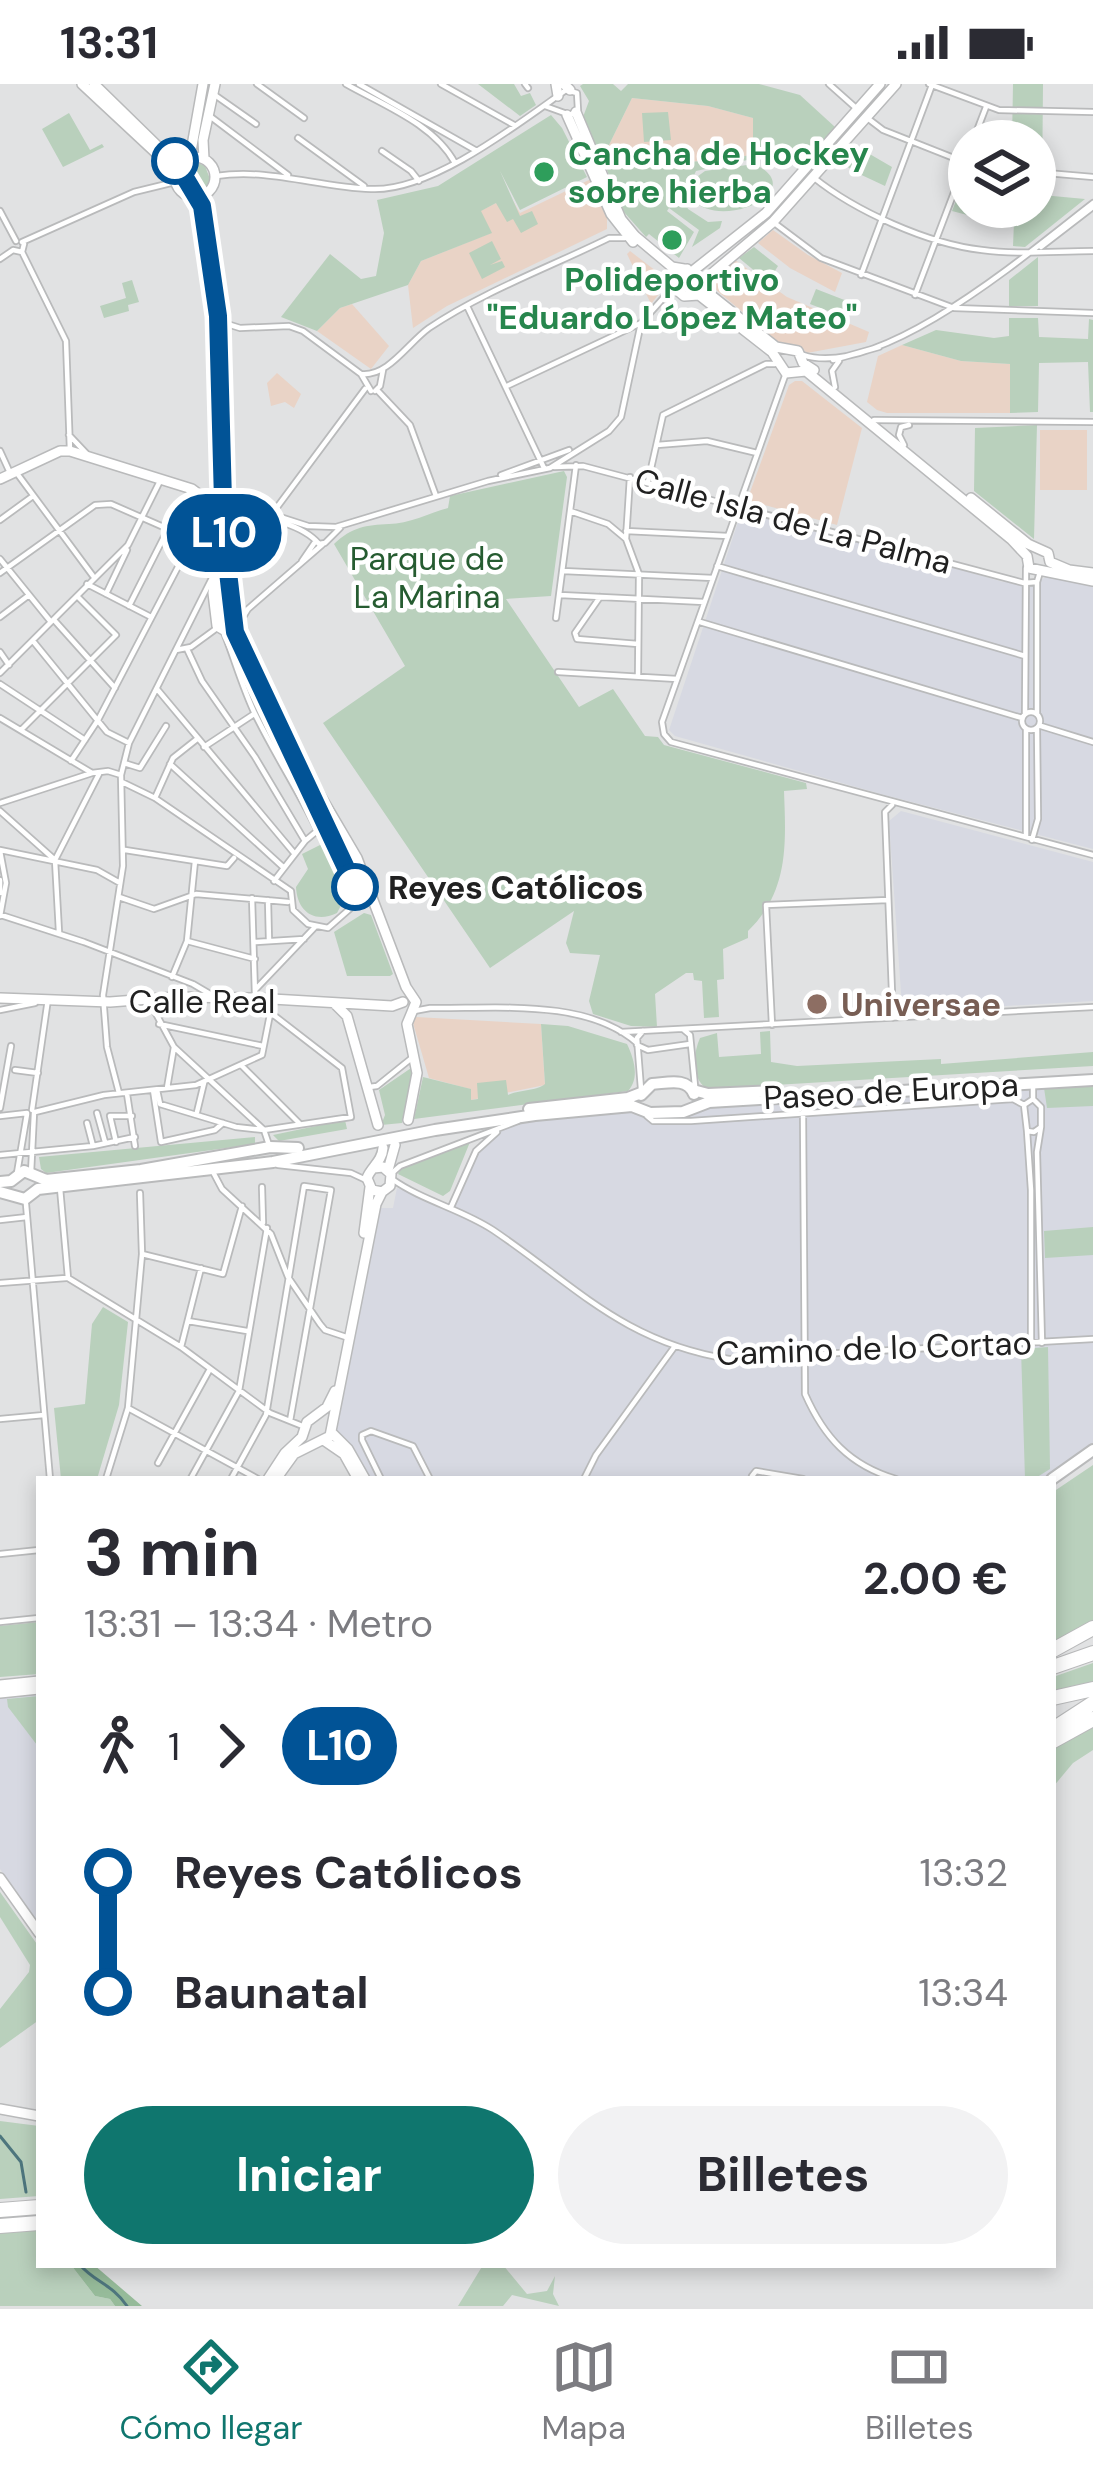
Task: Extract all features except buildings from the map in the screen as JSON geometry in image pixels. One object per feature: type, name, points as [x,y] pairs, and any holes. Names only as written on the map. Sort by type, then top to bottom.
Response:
[{"type":"highway","points":[[1056,1650],[1093,1628]]},
{"type":"highway","points":[[1056,1651],[1093,1641]]},
{"type":"highway","points":[[1056,1666],[1093,1653]]},
{"type":"highway","points":[[1056,1697],[1093,1689]]},
{"type":"highway","points":[[1056,1727],[1093,1703]]},
{"type":"highway","points":[[1056,1739],[1093,1719]]},
{"type":"highway","points":[[0,2210],[36,2207]]},
{"type":"highway","points":[[0,2226],[36,2223]]},
{"type":"main road","points":[[82,84],[170,166],[183,194],[199,197],[212,188],[216,176],[204,159],[213,89]]},
{"type":"main road","points":[[94,84],[176,174]]},
{"type":"main road","points":[[176,174],[190,158],[203,84]]},
{"type":"main road","points":[[687,296],[810,174],[880,84]]},
{"type":"main road","points":[[862,113],[896,84]]},
{"type":"main road","points":[[567,112],[616,224],[687,296]]},
{"type":"main road","points":[[567,112],[621,219],[672,267],[690,269],[776,347],[785,349],[793,364],[1030,556],[1048,553],[1043,572]]},
{"type":"main road","points":[[190,158],[204,159]]},
{"type":"main road","points":[[199,197],[224,322],[227,490],[236,503],[226,523],[213,593],[243,641],[270,710],[357,858],[370,889],[410,1002],[407,1024],[415,1054],[416,1090],[408,1120]]},
{"type":"main road","points":[[199,197],[218,338],[211,493],[226,523],[220,593],[229,622]]},
{"type":"main road","points":[[675,281],[769,219]]},
{"type":"main road","points":[[687,296],[699,295],[793,364],[835,388],[1030,556],[1034,572],[1093,577]]},
{"type":"main road","points":[[9,475],[70,451],[193,490],[227,490]]},
{"type":"main road","name":"Calle Real","points":[[0,998],[104,1001],[255,994],[392,1006],[410,1002]]},
{"type":"main road","points":[[334,1003],[343,1010],[354,1037],[378,1125]]},
{"type":"main road","points":[[354,1037],[355,1011],[365,1004]]},
{"type":"main road","name":"Paseo de Europa","points":[[641,1093],[652,1084],[681,1082],[694,1088],[768,1091],[1093,1076]]},
{"type":"main road","name":"Paseo de Europa","points":[[644,1110],[690,1114],[709,1102],[1093,1076]]},
{"type":"main road","points":[[690,1114],[694,1088]]},
{"type":"main road","points":[[19,1184],[60,1186],[212,1167],[272,1155],[641,1093],[644,1110],[632,1106],[536,1115],[272,1155],[19,1184]]},
{"type":"main road","points":[[275,1476],[294,1454],[326,1436],[376,1204],[388,1181],[395,1145]]},
{"type":"main road","points":[[274,1476],[310,1418],[317,1416],[334,1393],[368,1184],[383,1148]]},
{"type":"main road","points":[[374,1168],[388,1181]]},
{"type":"main road","points":[[368,1184],[388,1181]]},
{"type":"main road","points":[[317,1416],[326,1436]]},
{"type":"main road","points":[[305,1430],[348,1449],[360,1476]]},
{"type":"main road","points":[[1056,1479],[1093,1454]]},
{"type":"main road","points":[[0,1689],[36,1685]]},
{"type":"main road","points":[[0,1874],[36,1924]]},
{"type":"main road","points":[[0,2112],[36,2118]]},
{"type":"street","points":[[257,84],[304,118]]},
{"type":"street","points":[[346,84],[423,128],[455,163]]},
{"type":"street","points":[[359,84],[475,150]]},
{"type":"street","points":[[441,84],[514,125]]},
{"type":"street","points":[[829,84],[862,113],[911,142],[948,157]]},
{"type":"street","points":[[861,275],[931,85],[999,110],[1093,112]]},
{"type":"street","points":[[213,89],[256,124]]},
{"type":"street","points":[[545,106],[567,112],[580,103],[566,89]]},
{"type":"street","points":[[216,176],[261,172],[368,189],[419,181],[455,163],[566,89]]},
{"type":"street","points":[[566,89],[567,112]]},
{"type":"street","points":[[982,120],[987,106]]},
{"type":"street","points":[[208,114],[288,175]]},
{"type":"street","points":[[442,145],[449,136]]},
{"type":"street","points":[[298,138],[368,189]]},
{"type":"street","points":[[382,151],[419,181]]},
{"type":"street","points":[[0,259],[19,241],[176,174]]},
{"type":"street","points":[[810,174],[834,194],[937,238],[983,250],[1093,251]]},
{"type":"street","points":[[1056,174],[1093,177]]},
{"type":"street","points":[[648,482],[663,415],[766,364],[842,358],[894,341],[956,309],[1093,205]]},
{"type":"street","points":[[0,211],[66,341],[70,451]]},
{"type":"street","points":[[916,296],[948,211]]},
{"type":"street","points":[[769,219],[821,258],[956,309],[1093,313]]},
{"type":"street","points":[[609,238],[616,224]]},
{"type":"street","points":[[272,514],[371,382],[423,332],[609,238],[619,235],[630,240]]},
{"type":"street","points":[[13,250],[22,252]]},
{"type":"street","points":[[507,386],[641,323],[667,297],[675,281]]},
{"type":"street","points":[[667,297],[687,296]]},
{"type":"street","points":[[467,306],[547,464]]},
{"type":"street","points":[[793,364],[873,346],[956,309]]},
{"type":"street","points":[[224,322],[240,328],[290,326],[303,331],[371,382],[410,425],[436,496]]},
{"type":"street","points":[[236,503],[322,527],[344,525],[547,464],[609,431],[621,417],[641,323]]},
{"type":"street","points":[[226,340],[240,328]]},
{"type":"street","points":[[835,388],[832,371],[842,358]]},
{"type":"street","points":[[793,364],[662,722],[664,734],[671,742],[1093,855]]},
{"type":"street","points":[[874,420],[1093,422]]},
{"type":"street","points":[[904,445],[901,428],[914,423]]},
{"type":"street","points":[[52,456],[69,436]]},
{"type":"street","points":[[69,436],[88,456]]},
{"type":"street","points":[[656,445],[707,441],[758,453]]},
{"type":"street","points":[[0,451],[9,475],[26,486],[93,576]]},
{"type":"street","name":"Calle Isla de La Palma","points":[[547,464],[576,465],[739,504],[1024,583],[1043,572]]},
{"type":"street","points":[[556,618],[576,465]]},
{"type":"street","points":[[630,477],[626,539],[639,574],[638,676]]},
{"type":"street","points":[[106,594],[161,479]]},
{"type":"street","points":[[0,520],[33,496]]},
{"type":"street","points":[[0,573],[95,505],[111,505],[168,529],[129,606]]},
{"type":"street","points":[[570,511],[608,524],[626,539]]},
{"type":"street","points":[[71,760],[98,720],[202,521],[261,518],[317,541],[344,525]]},
{"type":"street","points":[[322,527],[330,536]]},
{"type":"street","points":[[176,650],[187,649],[248,609],[293,571],[322,527]]},
{"type":"street","points":[[626,530],[728,536]]},
{"type":"street","points":[[0,673],[128,545]]},
{"type":"street","points":[[1029,839],[1024,820],[1023,716],[1024,583],[1030,556]]},
{"type":"street","points":[[0,559],[115,688]]},
{"type":"street","points":[[717,566],[1025,656]]},
{"type":"street","points":[[562,571],[713,578]]},
{"type":"street","points":[[0,1155],[135,1142],[107,1047],[104,1001],[125,850],[121,778],[129,743],[216,572]]},
{"type":"street","points":[[1029,839],[1038,819],[1043,572]]},
{"type":"street","points":[[87,584],[152,618]]},
{"type":"street","points":[[0,617],[29,595]]},
{"type":"street","points":[[560,595],[704,602]]},
{"type":"street","points":[[21,730],[116,635],[77,596]]},
{"type":"street","points":[[599,597],[575,633],[577,639],[638,644]]},
{"type":"street","points":[[229,622],[255,713],[318,831],[349,876],[355,894],[351,909]]},
{"type":"street","points":[[698,622],[1023,716],[1037,714]]},
{"type":"street","points":[[33,640],[107,732],[129,743]]},
{"type":"street","points":[[187,649],[202,681],[304,841]]},
{"type":"street","points":[[0,652],[9,665]]},
{"type":"street","points":[[558,672],[677,679]]},
{"type":"street","points":[[0,684],[85,740]]},
{"type":"street","points":[[157,688],[294,853]]},
{"type":"street","points":[[204,747],[255,713]]},
{"type":"street","points":[[0,718],[96,773],[121,778],[155,798],[291,891],[290,903],[298,917],[316,927],[328,928],[370,889]]},
{"type":"street","points":[[124,763],[140,768],[166,726]]},
{"type":"street","points":[[1025,729],[1039,726],[1093,742]]},
{"type":"street","points":[[155,798],[170,764],[197,739]]},
{"type":"street","points":[[170,764],[283,867]]},
{"type":"street","points":[[299,788],[305,772]]},
{"type":"street","points":[[55,860],[0,807],[96,773]]},
{"type":"street","points":[[59,933],[55,860],[96,773]]},
{"type":"street","points":[[893,1018],[885,812],[895,804]]},
{"type":"street","points":[[308,807],[328,809]]},
{"type":"street","points":[[1024,820],[1034,823],[1038,819]]},
{"type":"street","points":[[274,880],[304,841],[318,831]]},
{"type":"street","points":[[122,884],[97,870],[0,850],[6,883],[0,915],[109,952],[214,998]]},
{"type":"street","points":[[125,850],[227,866],[236,857]]},
{"type":"street","points":[[172,977],[188,941],[195,861]]},
{"type":"street","points":[[0,880],[0,893]]},
{"type":"street","points":[[119,897],[158,909],[190,896],[290,903]]},
{"type":"street","points":[[253,898],[255,994]]},
{"type":"street","points":[[268,900],[269,941]]},
{"type":"street","points":[[772,1025],[766,904],[888,900]]},
{"type":"street","points":[[351,909],[364,906],[379,914]]},
{"type":"street","points":[[255,994],[316,927]]},
{"type":"street","points":[[254,942],[304,939]]},
{"type":"street","points":[[188,941],[255,959]]},
{"type":"street","points":[[0,1010],[44,999],[38,1073],[20,1153],[19,1184],[27,1216],[50,1476]]},
{"type":"street","points":[[148,999],[174,1047],[264,1130],[279,1166],[357,1174],[368,1184]]},
{"type":"street","points":[[10,1046],[0,1112],[31,1112],[207,1081],[262,1055],[273,999]]},
{"type":"street","points":[[410,1002],[430,1008],[571,1013],[621,1032],[648,1050],[691,1042],[713,1028]]},
{"type":"street","points":[[621,1032],[1093,1007]]},
{"type":"street","points":[[157,1104],[264,1130],[350,1117],[344,1070],[272,1013]]},
{"type":"street","points":[[159,1024],[263,1046]]},
{"type":"street","points":[[684,1030],[691,1042],[694,1088]]},
{"type":"street","points":[[641,1093],[637,1044],[643,1031]]},
{"type":"street","points":[[167,1088],[174,1047]]},
{"type":"street","points":[[369,1087],[377,1087],[415,1054]]},
{"type":"street","points":[[22,1059],[18,1070],[38,1073]]},
{"type":"street","points":[[241,1065],[299,1123]]},
{"type":"street","points":[[196,1114],[207,1081]]},
{"type":"street","points":[[1033,1083],[1034,1099]]},
{"type":"street","points":[[155,1090],[161,1142],[215,1130],[223,1123]]},
{"type":"street","points":[[690,1114],[1013,1099],[1024,1105]]},
{"type":"street","points":[[1024,1105],[1034,1099]]},
{"type":"street","points":[[1031,1344],[1037,1152],[1042,1127],[1040,1103],[1034,1099]]},
{"type":"street","points":[[1024,1105],[1042,1343]]},
{"type":"street","points":[[19,1184],[31,1154],[31,1112]]},
{"type":"street","points":[[803,1112],[805,1394],[836,1447],[866,1471],[885,1476]]},
{"type":"street","points":[[97,1113],[106,1144]]},
{"type":"street","points":[[388,1181],[400,1166],[536,1115]]},
{"type":"street","points":[[116,1143],[110,1116],[131,1116]]},
{"type":"street","points":[[87,1123],[93,1146]]},
{"type":"street","points":[[1027,1131],[1042,1127]]},
{"type":"street","points":[[451,1208],[476,1151],[502,1128]]},
{"type":"street","points":[[212,1167],[222,1189],[265,1226],[288,1277],[325,1330],[346,1337]]},
{"type":"street","points":[[290,1421],[332,1171]]},
{"type":"street","name":"Camino de lo Cortao","points":[[388,1181],[490,1229],[594,1307],[675,1346],[729,1359],[1093,1340]]},
{"type":"street","points":[[60,1186],[68,1277]]},
{"type":"street","points":[[233,1476],[266,1410],[304,1186],[330,1190]]},
{"type":"street","points":[[192,1476],[239,1391],[265,1226],[262,1187]]},
{"type":"street","points":[[107,1476],[128,1408],[142,1254],[140,1193]]},
{"type":"street","points":[[142,1254],[223,1274],[242,1207]]},
{"type":"street","points":[[0,1220],[27,1216]]},
{"type":"street","points":[[181,1347],[201,1268]]},
{"type":"street","points":[[0,1283],[68,1277],[181,1347],[266,1410],[305,1430]]},
{"type":"street","points":[[188,1321],[250,1331]]},
{"type":"street","points":[[585,1476],[596,1454],[675,1346]]},
{"type":"street","points":[[158,1463],[210,1367]]},
{"type":"street","points":[[128,1408],[253,1476]]},
{"type":"street","points":[[0,1419],[44,1415]]},
{"type":"street","points":[[380,1476],[362,1440],[371,1431],[413,1446],[428,1476]]},
{"type":"street","points":[[752,1476],[756,1471],[785,1476]]},
{"type":"street","points":[[0,1554],[36,1550]]},
{"type":"street","points":[[0,1622],[36,1618]]},
{"type":"shaded area","points":[[632,98],[708,106],[753,118],[754,155],[655,166],[609,158],[608,147]]},
{"type":"shaded area","points":[[591,179],[607,216],[607,229],[447,306],[413,328],[408,285],[421,261],[491,233],[480,211],[510,196],[520,213]]},
{"type":"shaded area","points":[[773,230],[842,273],[835,292],[790,268],[758,243]]},
{"type":"shaded area","points":[[630,251],[669,281],[651,304],[627,254]]},
{"type":"shaded area","points":[[735,260],[787,297],[869,332],[866,342],[807,353],[798,345],[782,345],[709,284]]},
{"type":"shaded area","points":[[352,304],[389,346],[371,369],[317,331],[340,308]]},
{"type":"shaded area","points":[[902,345],[961,361],[1010,364],[1010,413],[877,410],[867,402],[878,356]]},
{"type":"shaded area","points":[[277,373],[301,394],[294,408],[285,402],[271,406],[267,383]]},
{"type":"shaded area","points":[[802,381],[862,428],[837,525],[750,501],[789,385]]},
{"type":"shaded area","points":[[1040,430],[1087,430],[1087,490],[1040,490]]},
{"type":"shaded area","points":[[742,510],[1003,582],[1037,582],[1055,572],[1093,581],[1093,849],[675,736],[669,730]]},
{"type":"shaded area","points":[[901,811],[1093,862],[1093,1001],[920,1011],[916,1000],[905,1001],[902,1007],[889,821]]},
{"type":"shaded area","points":[[416,1017],[541,1024],[545,1085],[471,1100],[470,1089],[429,1078],[413,1023]]},
{"type":"shaded area","points":[[1093,1080],[1093,1450],[1056,1476],[363,1476],[331,1425],[375,1208],[393,1208],[397,1188],[451,1207],[476,1151],[502,1128],[535,1115],[632,1106],[650,1113],[695,1105]]},
{"type":"shaded area","points":[[36,1689],[36,1920],[0,1869],[0,1693]]},
{"type":"green space","points":[[478,84],[514,84],[521,96],[530,93],[536,105],[520,116]]},
{"type":"green space","points":[[583,84],[613,84],[621,91],[628,84],[759,84],[800,95],[835,127],[800,166],[768,139],[752,159],[696,171],[684,197],[688,209],[708,222],[722,221],[720,228],[692,247],[699,230],[669,208],[694,232],[679,258],[649,234],[646,237],[623,211],[603,160],[655,166],[753,155],[753,118],[708,106],[632,98],[608,147],[597,148],[583,117],[589,101]]},
{"type":"green space","points":[[1013,84],[1043,84],[1043,120],[1012,120]]},
{"type":"green space","points":[[668,112],[671,140],[644,142],[642,113]]},
{"type":"green space","points":[[69,113],[90,150],[104,147],[63,167],[42,129]]},
{"type":"green space","points":[[551,115],[587,177],[520,210],[500,171],[520,216],[532,211],[538,224],[521,233],[513,219],[507,222],[496,203],[481,211],[492,233],[421,261],[408,285],[340,308],[317,331],[281,317],[330,254],[361,279],[376,276],[384,233],[377,200],[438,186]]},
{"type":"green space","points":[[849,142],[892,167],[885,186],[835,157]]},
{"type":"green space","points":[[196,162],[205,166],[210,179],[204,188],[191,191],[180,178],[183,168]]},
{"type":"green space","points":[[754,164],[769,174],[773,185],[755,204],[722,211],[692,199],[694,179],[705,171]]},
{"type":"green space","points":[[1056,196],[1085,199],[1056,222]]},
{"type":"green space","points":[[1014,228],[1049,228],[1025,247],[1013,246]]},
{"type":"green space","points":[[492,241],[501,259],[490,265],[502,261],[505,267],[482,279],[469,253]]},
{"type":"green space","points":[[754,247],[778,266],[768,282],[739,258]]},
{"type":"green space","points":[[1038,257],[1038,306],[1009,306],[1009,280]]},
{"type":"green space","points":[[132,280],[139,302],[128,305],[129,311],[104,318],[100,306],[126,298],[122,283]]},
{"type":"green space","points":[[816,289],[847,301],[841,316],[810,304]]},
{"type":"green space","points":[[1009,318],[1038,318],[1039,337],[1088,339],[1089,319],[1093,320],[1093,412],[1088,362],[1039,363],[1038,412],[1010,413],[1010,364],[961,361],[902,345],[936,330],[1009,336]]},
{"type":"green space","points":[[1037,425],[1034,539],[974,491],[975,428]]},
{"type":"green space","name":"Parque de La Marina","points":[[564,471],[567,477],[551,596],[506,599],[579,707],[613,689],[645,736],[806,783],[807,789],[784,791],[782,866],[771,900],[748,931],[748,938],[723,949],[724,979],[717,980],[719,1017],[704,1018],[702,981],[694,980],[693,973],[655,994],[657,1027],[631,1026],[593,1014],[589,1001],[600,955],[570,953],[566,943],[574,911],[490,968],[323,723],[405,666],[334,544],[360,528],[404,522],[448,508],[450,496]]},
{"type":"green space","points":[[324,843],[348,892],[337,913],[321,917],[303,909],[296,887],[308,869],[302,854]]},
{"type":"green space","points":[[364,913],[371,915],[390,976],[347,976],[334,932]]},
{"type":"green space","points":[[541,1024],[568,1026],[627,1044],[634,1062],[632,1086],[628,1091],[414,1119],[423,1077],[471,1089],[471,1100],[478,1099],[477,1083],[506,1080],[508,1095],[545,1084]]},
{"type":"green space","points":[[770,1031],[771,1062],[797,1066],[941,1059],[941,1064],[1093,1052],[1093,1066],[707,1089],[698,1079],[695,1065],[700,1038],[717,1033],[719,1057],[761,1054],[760,1032]]},
{"type":"green space","points":[[414,1066],[402,1123],[381,1125],[385,1115],[379,1090]]},
{"type":"green space","points":[[1093,1086],[1093,1106],[1047,1108],[1044,1088]]},
{"type":"green space","points":[[345,1120],[347,1129],[279,1141],[273,1135]]},
{"type":"green space","points":[[255,1137],[255,1144],[46,1173],[39,1157]]},
{"type":"green space","points":[[470,1142],[450,1191],[443,1196],[398,1174],[401,1169]]},
{"type":"green space","points":[[1093,1227],[1093,1255],[1045,1258],[1044,1231]]},
{"type":"green space","points":[[103,1307],[128,1322],[119,1405],[98,1476],[61,1476],[54,1408],[85,1404],[92,1324]]},
{"type":"green space","points":[[1048,1347],[1050,1469],[1039,1476],[1025,1476],[1021,1349]]},
{"type":"green space","points":[[1093,1465],[1093,1623],[1056,1641],[1056,1490]]},
{"type":"green space","points":[[36,1622],[36,1674],[0,1677],[0,1626]]},
{"type":"green space","points":[[1093,1663],[1093,1686],[1056,1694],[1056,1676]]},
{"type":"green space","points":[[36,1696],[36,1744],[8,1707],[7,1699]]},
{"type":"green space","points":[[1093,1727],[1093,1750],[1073,1763],[1056,1783],[1056,1746]]},
{"type":"green space","points":[[0,1892],[36,1943],[36,2022],[0,2048],[0,2009],[30,1965],[0,1917]]},
{"type":"green space","points":[[0,2121],[36,2126],[36,2196],[0,2199]]},
{"type":"green space","points":[[36,2229],[36,2268],[73,2268],[95,2296],[110,2299],[115,2306],[0,2306],[0,2232]]},
{"type":"green space","points":[[73,2268],[98,2268],[142,2306],[115,2306],[110,2299],[95,2296]]},
{"type":"green space","points":[[481,2268],[505,2268],[527,2294],[547,2291],[555,2276],[553,2294],[559,2306],[512,2295],[503,2306],[458,2306]]},
{"type":"waterway","points":[[0,2136],[21,2162],[26,2192]]},
{"type":"waterway","points":[[83,2268],[127,2306]]},
{"type":"metro line","name":"L10","points":[[175,161],[202,206],[218,316],[224,538],[235,632],[355,887]]},
{"type":"place","name":"Cancha de Hockey sobre hierba","points":[[544,172]]},
{"type":"place","name":"Polideportivo \"Eduardo López Mateo\"","points":[[672,240]]},
{"type":"place","name":"Reyes Católicos","points":[[355,887]]},
{"type":"place","name":"Universae","points":[[817,1004]]}]
